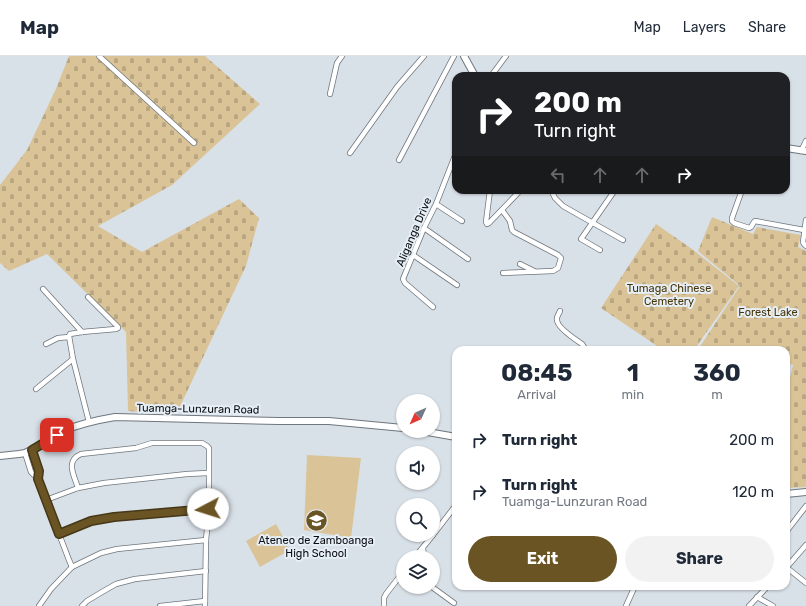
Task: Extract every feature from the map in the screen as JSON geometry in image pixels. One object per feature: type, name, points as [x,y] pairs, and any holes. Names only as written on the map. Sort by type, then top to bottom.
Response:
[{"type":"street","points":[[99,56],[194,143]]},
{"type":"street","points":[[330,94],[336,64],[342,56]]},
{"type":"street","points":[[350,153],[397,87],[424,56]]},
{"type":"street","points":[[399,160],[454,56]]},
{"type":"street","points":[[464,56],[473,72]]},
{"type":"street","points":[[494,72],[506,56]]},
{"type":"street","points":[[790,149],[803,151],[806,141]]},
{"type":"street","name":"Aliganga Drive","points":[[433,307],[404,282],[404,276],[424,228],[436,204],[452,163]]},
{"type":"street","points":[[490,194],[486,223],[489,223],[517,194]]},
{"type":"street","points":[[553,194],[563,206],[623,240]]},
{"type":"street","points":[[600,250],[581,239],[612,194]]},
{"type":"street","points":[[741,194],[732,221],[749,228],[755,221],[804,230]]},
{"type":"street","points":[[436,204],[462,221]]},
{"type":"street","points":[[502,210],[510,221],[514,232],[561,258],[558,268],[553,271],[503,273]]},
{"type":"street","points":[[806,220],[803,243],[806,246]]},
{"type":"street","points":[[424,228],[468,259]]},
{"type":"street","points":[[413,255],[457,284]]},
{"type":"street","points":[[520,264],[534,272]]},
{"type":"street","points":[[43,289],[82,332]]},
{"type":"street","points":[[46,344],[58,338],[68,337],[70,334],[118,328],[118,326],[88,297]]},
{"type":"street","points":[[560,311],[557,317],[557,322],[583,346]]},
{"type":"street","points":[[68,337],[89,422]]},
{"type":"street","points":[[36,389],[73,359]]},
{"type":"street","name":"Tuamga-Lunzuran Road","points":[[0,456],[25,453],[64,431],[89,422],[115,417],[279,421],[314,420],[396,427]]},
{"type":"street","points":[[440,434],[452,436]]},
{"type":"street","points":[[78,488],[72,469],[72,464],[76,456],[81,454],[136,448],[152,443],[202,443],[209,448],[205,604],[160,606]]},
{"type":"street","points":[[32,450],[39,471],[38,479]]},
{"type":"street","points":[[25,453],[31,472],[38,479],[72,567]]},
{"type":"street","points":[[46,500],[78,488],[104,483],[208,473]]},
{"type":"street","points":[[790,494],[806,492]]},
{"type":"street","points":[[790,527],[806,506]]},
{"type":"street","points":[[59,534],[91,521],[114,517],[208,509]]},
{"type":"street","points":[[440,526],[452,510]]},
{"type":"street","points":[[39,606],[51,589],[72,567],[101,553],[117,549],[206,540]]},
{"type":"street","points":[[423,548],[428,542]]},
{"type":"street","points":[[790,563],[806,545]]},
{"type":"street","points":[[790,570],[806,583]]},
{"type":"street","points":[[82,606],[116,584],[135,579],[206,571]]},
{"type":"street","points":[[384,606],[384,598],[396,581]]},
{"type":"street","points":[[626,606],[633,590]]},
{"type":"street","points":[[749,606],[764,590]]},
{"type":"street","points":[[440,593],[454,603]]},
{"type":"street","points":[[757,597],[773,606]]},
{"type":"green space","points":[[69,56],[205,56],[260,104],[172,185],[98,226],[142,252],[239,199],[259,218],[246,266],[176,415],[128,411],[126,332],[47,254],[9,271],[0,263],[0,185],[27,150],[55,91]]},
{"type":"green space","name":"Forest Lake","points":[[712,217],[753,234],[757,227],[801,235],[798,247],[806,251],[806,487],[790,488],[790,377],[793,365],[790,364],[790,346],[700,346],[740,286],[698,251]]},
{"type":"green space","name":"Tumaga Chinese Cemetery","points":[[656,224],[692,249],[739,286],[697,346],[657,346],[601,308]]},
{"type":"green space","points":[[307,455],[361,458],[351,538],[304,530]]},
{"type":"green space","points":[[276,524],[290,550],[260,567],[246,541]]},
{"type":"place","name":"Ateneo de Zamboanga High School","points":[[316,520]]},
{"type":"route","points":[[57,435],[32,450],[39,471],[38,479],[59,534],[91,521],[114,517],[208,509]]}]
